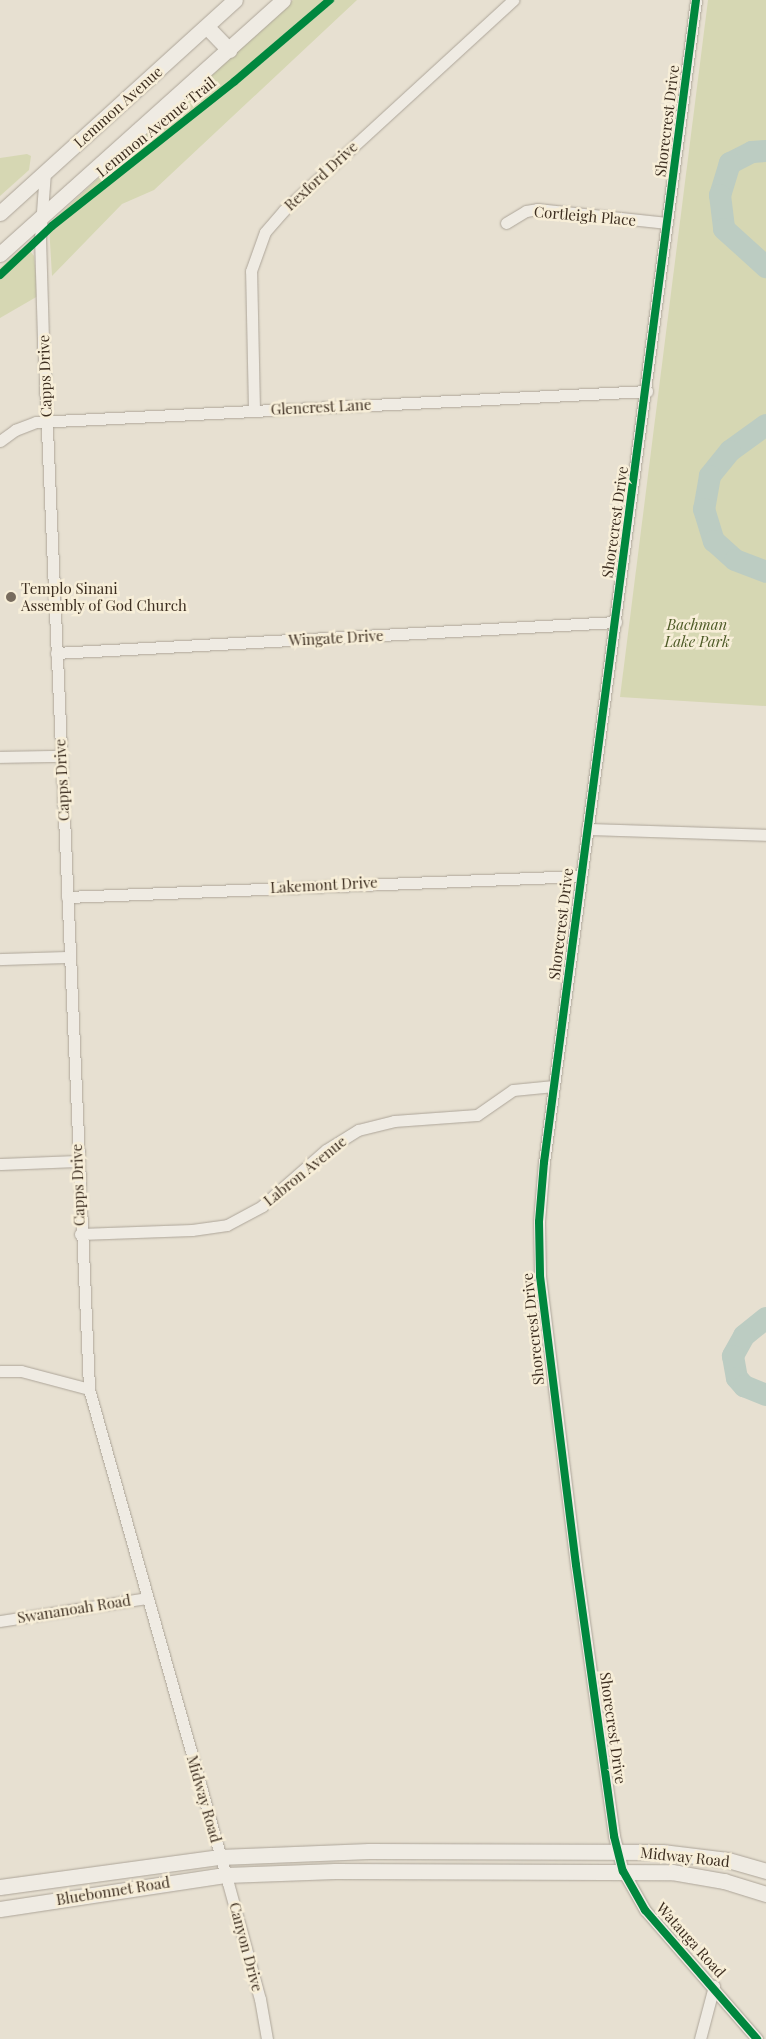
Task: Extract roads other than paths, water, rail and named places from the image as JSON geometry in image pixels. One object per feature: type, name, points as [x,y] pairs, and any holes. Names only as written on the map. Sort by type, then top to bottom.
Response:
[{"type":"main road","name":"Lemmon Avenue","points":[[0,214],[235,0]]},
{"type":"main road","name":"Lemmon Avenue","points":[[0,254],[283,0]]},
{"type":"main road","points":[[207,27],[229,50]]},
{"type":"main road","name":"Midway Road","points":[[220,1857],[369,1851],[618,1851],[703,1856],[766,1871]]},
{"type":"main road","name":"Bluebonnet Road","points":[[0,1887],[220,1857]]},
{"type":"main road","name":"Midway Road","points":[[226,1875],[334,1871],[623,1872],[698,1876],[766,1894]]},
{"type":"main road","name":"Bluebonnet Road","points":[[0,1909],[226,1875]]},
{"type":"street","name":"Rexford Drive","points":[[254,410],[251,271],[265,232],[284,210],[513,0]]},
{"type":"street","name":"Shorecrest Drive","points":[[618,1851],[576,1565],[540,1276],[539,1222],[554,1086],[587,829],[647,392],[696,0]]},
{"type":"street","name":"Capps Drive","points":[[45,172],[40,217],[47,422],[80,1234],[89,1389]]},
{"type":"street","name":"Cortleigh Place","points":[[506,223],[526,211],[538,209],[667,223]]},
{"type":"street","name":"Glencrest Lane","points":[[0,441],[27,424],[47,422],[254,410],[647,392]]},
{"type":"street","name":"Wingate Drive","points":[[56,653],[616,622]]},
{"type":"street","points":[[0,757],[60,756]]},
{"type":"street","points":[[587,829],[766,835]]},
{"type":"street","name":"Lakemont Drive","points":[[67,897],[581,876]]},
{"type":"street","points":[[0,959],[69,957]]},
{"type":"street","name":"Labron Avenue","points":[[80,1234],[192,1230],[226,1225],[262,1206],[326,1150],[358,1130],[394,1121],[477,1115],[513,1090],[554,1086]]},
{"type":"street","points":[[0,1164],[78,1161]]},
{"type":"street","points":[[0,1371],[22,1370],[89,1389]]},
{"type":"street","name":"Midway Road","points":[[89,1389],[220,1857]]},
{"type":"street","name":"Swananoah Road","points":[[0,1621],[147,1598]]},
{"type":"street","name":"Watauga Road","points":[[618,1851],[623,1872],[646,1910],[714,1986],[757,2039]]},
{"type":"street","name":"Canyon Drive","points":[[220,1857],[260,1999],[267,2039]]},
{"type":"street","points":[[700,2039],[714,1986]]},
{"type":"waterway","points":[[766,151],[752,152],[730,163],[720,195],[724,229],[766,267]]},
{"type":"waterway","points":[[766,425],[730,451],[710,476],[704,509],[714,541],[735,560],[766,572]]},
{"type":"waterway","points":[[766,1318],[744,1336],[733,1356],[737,1378],[744,1386],[766,1395]]},
{"type":"place","name":"Templo Sinani Assembly of God Church","points":[[11,597]]},
{"type":"park label","name":"Bachman Lake Park","points":[[697,632]]}]
